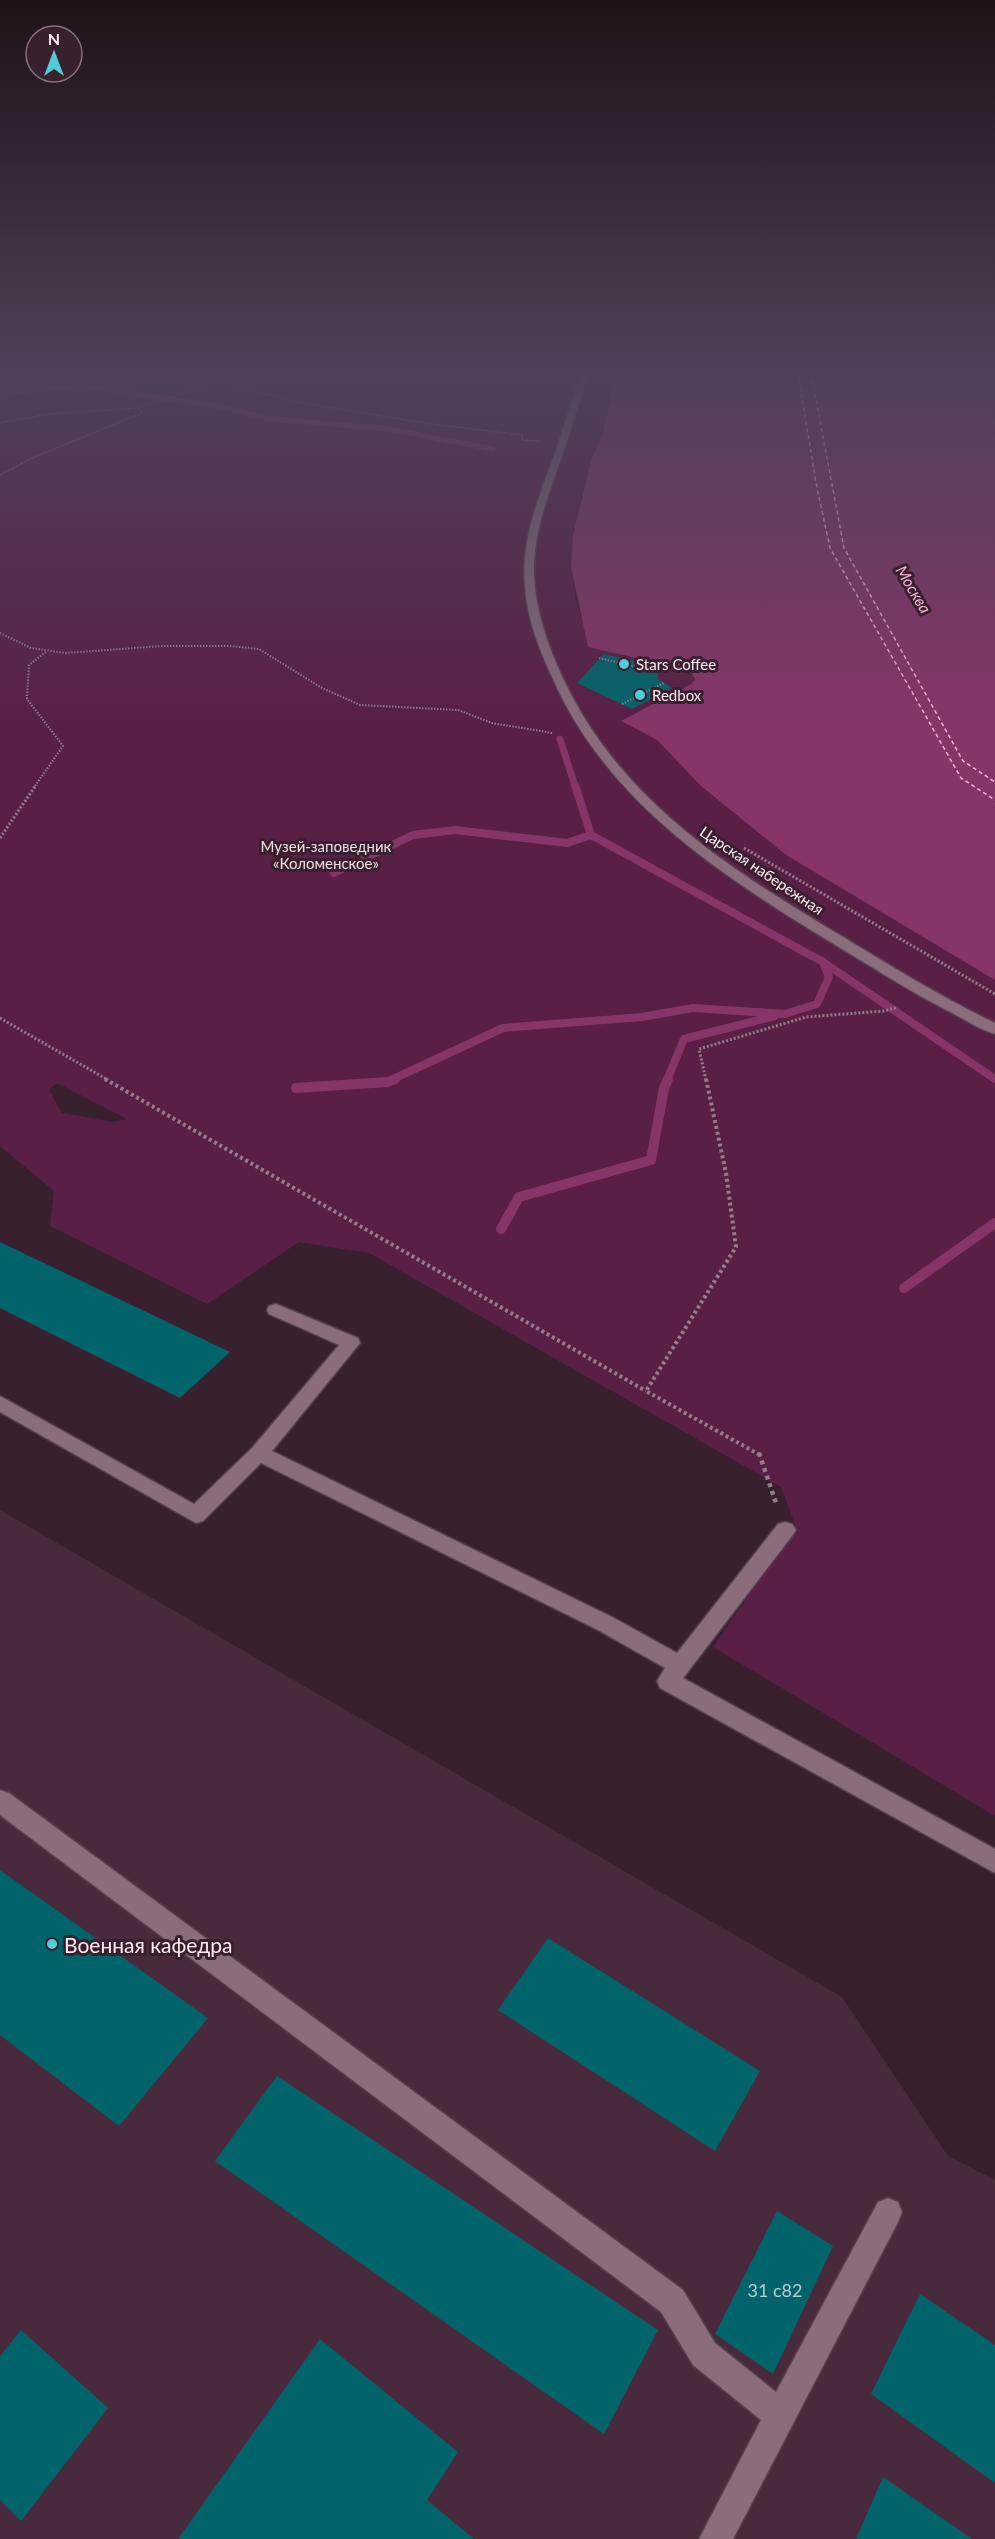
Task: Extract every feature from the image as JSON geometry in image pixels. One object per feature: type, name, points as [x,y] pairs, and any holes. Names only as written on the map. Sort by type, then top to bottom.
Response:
[{"type":"street","name":"Царская набережная","points":[[546,491],[532,537],[528,572],[534,615],[564,696],[590,741],[609,766],[665,822],[753,888],[944,1005],[995,1029]]},
{"type":"street","points":[[0,1403],[196,1515],[259,1453],[351,1343],[276,1310]]},
{"type":"street","points":[[259,1453],[606,1624],[680,1666]]},
{"type":"street","points":[[785,1530],[668,1681],[995,1862]]},
{"type":"street","points":[[0,1801],[672,2301],[704,2354],[782,2416]]},
{"type":"street","points":[[715,2539],[888,2212]]},
{"type":"path","points":[[0,633],[31,648],[66,653],[193,645],[230,646],[258,650],[322,688],[360,705],[458,710],[492,723],[552,733]]},
{"type":"path","points":[[0,837],[63,746],[27,699],[29,665],[48,651]]},
{"type":"path","points":[[599,658],[658,672]]},
{"type":"path","points":[[622,704],[664,683]]},
{"type":"path","points":[[736,843],[995,994]]},
{"type":"path","points":[[646,1391],[736,1247],[726,1173],[699,1049],[806,1017],[884,1011],[902,1006]]},
{"type":"path","points":[[0,1018],[646,1391],[760,1454],[785,1530]]},
{"type":"shaded area","points":[[0,1510],[842,1997],[948,2156],[995,2180],[995,2539],[0,2539]]},
{"type":"green space","name":"Музей-заповедник «Коломенское»","points":[[0,491],[583,491],[580,501],[575,597],[588,646],[690,671],[695,679],[691,684],[622,721],[657,740],[701,786],[786,855],[995,980],[995,1816],[713,1647],[796,1527],[781,1487],[369,1253],[299,1242],[207,1304],[50,1226],[54,1191],[0,1146]],"holes":[[[57,1083],[127,1119],[113,1122],[62,1113],[49,1090]]]},
{"type":"water","name":"Москва","points":[[583,491],[995,491],[995,980],[786,855],[701,786],[657,740],[621,721],[691,684],[695,679],[690,671],[680,668],[588,647],[571,567],[573,535]]},
{"type":"building","points":[[604,654],[660,667],[657,678],[672,688],[632,709],[577,683]]},
{"type":"building","points":[[0,1242],[230,1352],[180,1398],[0,1308]]},
{"type":"building","name":"Военная кафедра","points":[[0,1870],[208,2018],[119,2126],[0,2035]]},
{"type":"building","points":[[548,1938],[760,2071],[715,2151],[498,2010]]},
{"type":"building","points":[[277,2076],[658,2330],[604,2434],[215,2161]]},
{"type":"building","points":[[777,2211],[833,2246],[773,2374],[715,2334]]},
{"type":"building","points":[[920,2294],[995,2345],[995,2483],[871,2394]]},
{"type":"building","points":[[21,2330],[108,2408],[21,2521],[0,2500],[0,2356]]},
{"type":"building","points":[[320,2339],[458,2452],[427,2500],[474,2539],[178,2539]]},
{"type":"building","points":[[883,2477],[972,2539],[856,2539]]},
{"type":"waterway","points":[[560,739],[575,786]]},
{"type":"waterway","points":[[575,785],[591,835]]},
{"type":"waterway","points":[[334,873],[413,835],[455,830],[567,843],[591,835]]},
{"type":"waterway","points":[[591,835],[823,962]]},
{"type":"waterway","points":[[391,1080],[503,1028],[642,1017],[693,1008],[785,1014],[817,1004],[829,977],[823,962]]},
{"type":"waterway","points":[[823,962],[995,1079]]},
{"type":"waterway","points":[[667,1080],[684,1039],[775,1016]]},
{"type":"waterway","points":[[296,1088],[388,1082],[395,1079]]},
{"type":"waterway","points":[[501,1229],[519,1197],[651,1160],[664,1088],[668,1079]]},
{"type":"waterway","points":[[904,1288],[995,1223]]},
{"type":"ferry route","points":[[818,491],[830,548],[961,778],[995,800]]},
{"type":"ferry route","points":[[833,491],[844,548],[963,761],[995,782]]},
{"type":"place","name":"Stars Coffee","points":[[624,664]]},
{"type":"place","name":"Redbox","points":[[640,695]]},
{"type":"place","name":"Военная кафедра","points":[[52,1944]]}]
